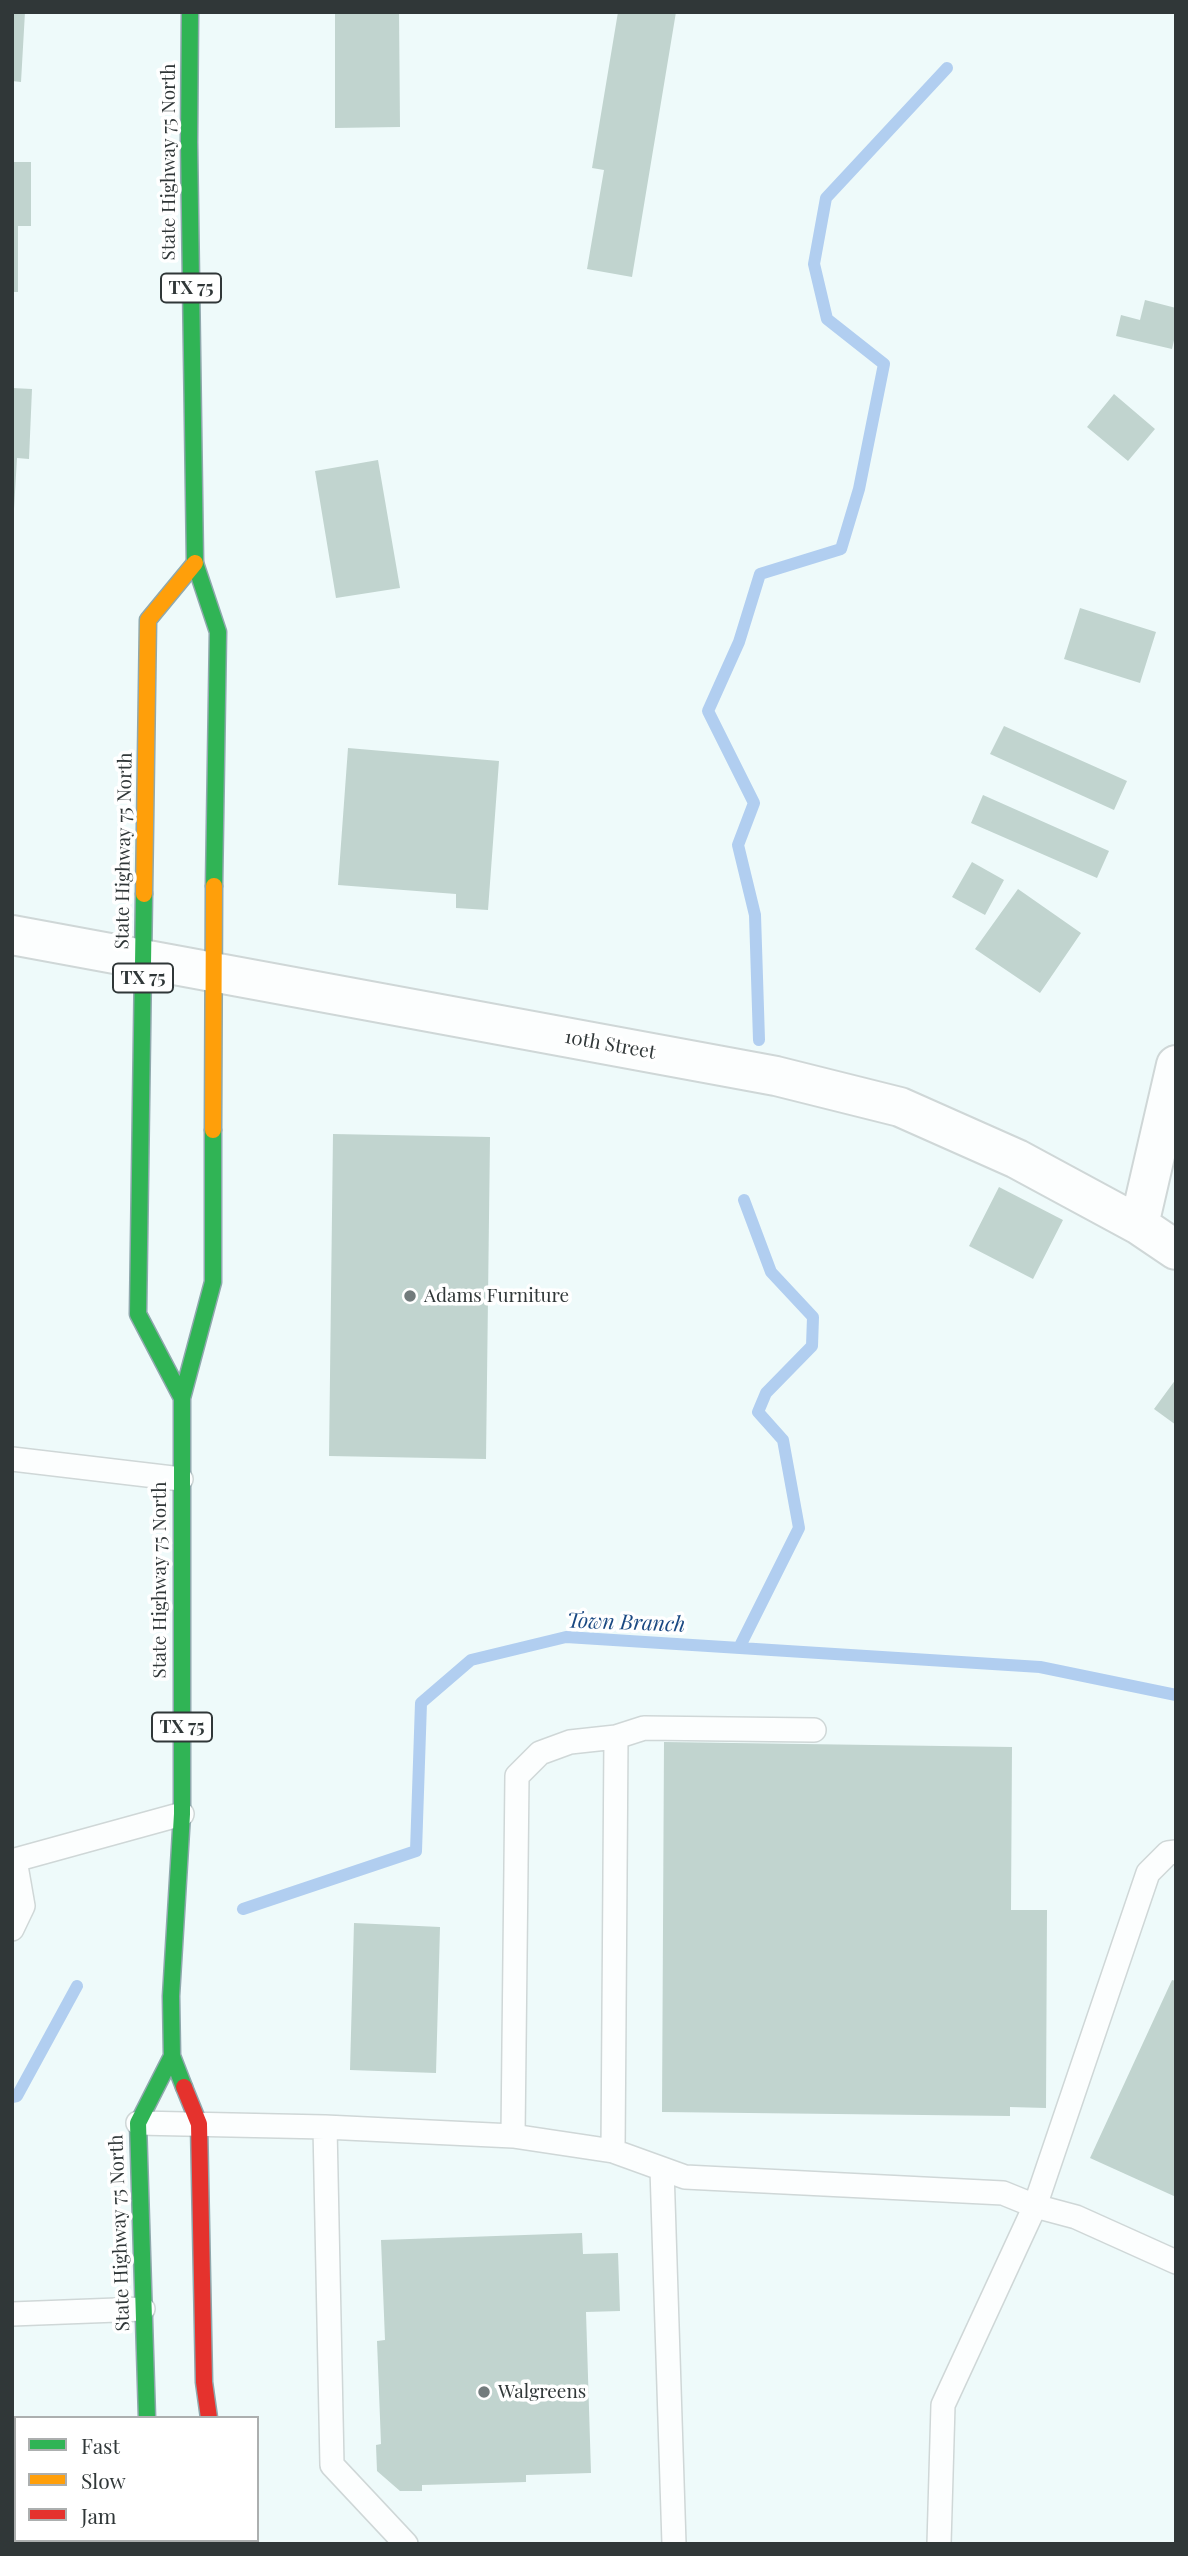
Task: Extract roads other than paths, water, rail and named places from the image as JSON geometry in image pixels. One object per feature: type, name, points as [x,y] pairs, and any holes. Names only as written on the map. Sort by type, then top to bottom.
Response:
[{"type":"main road","name":"State Highway 75 North","points":[[190,12],[189,156],[195,563],[218,632],[212,972],[213,1282],[181,1398],[182,1814],[171,1996],[172,2056],[199,2124],[204,2382],[209,2416]]},
{"type":"main road","name":"State Highway 75 North","points":[[181,1398],[138,1314],[148,620],[195,563]]},
{"type":"main road","name":"State Highway 75 North","points":[[148,2416],[138,2123],[172,2056]]},
{"type":"street","name":"10th Street","points":[[12,935],[776,1076],[900,1107],[1017,1159],[1139,1224],[1176,1250]]},
{"type":"street","points":[[1139,1224],[1176,1065]]},
{"type":"lane","points":[[12,1459],[181,1479]]},
{"type":"lane","points":[[513,2136],[517,1776],[540,1754],[570,1742],[616,1737],[644,1728],[814,1730]]},
{"type":"lane","points":[[613,2151],[616,1737]]},
{"type":"lane","points":[[12,1929],[23,1906],[14,1860],[182,1814]]},
{"type":"lane","points":[[939,2544],[943,2405],[1035,2206],[1148,1873],[1168,1853],[1176,1852]]},
{"type":"lane","points":[[138,2123],[325,2127],[513,2136],[613,2151],[684,2177],[1003,2193],[1035,2206],[1076,2217],[1176,2262]]},
{"type":"lane","points":[[325,2127],[332,2465],[407,2544]]},
{"type":"lane","points":[[662,2169],[674,2544]]},
{"type":"lane","points":[[12,2314],[143,2309]]},
{"type":"waterway","points":[[759,1040],[755,915],[738,845],[754,803],[708,711],[739,642],[760,574],[841,549],[859,489],[884,364],[827,319],[814,264],[826,198],[947,68]]},
{"type":"waterway","points":[[739,1648],[799,1528],[783,1440],[758,1412],[766,1393],[812,1346],[813,1317],[771,1272],[744,1200]]},
{"type":"waterway","name":"Town Branch","points":[[243,1909],[416,1851],[421,1703],[471,1660],[566,1637],[1040,1667],[1176,1695]]},
{"type":"waterway","name":"Town Branch","points":[[12,2097],[17,2096],[77,1986]]},
{"type":"place","name":"Adams Furniture","points":[[410,1296]]},
{"type":"place","name":"Walgreens","points":[[484,2392]]}]
